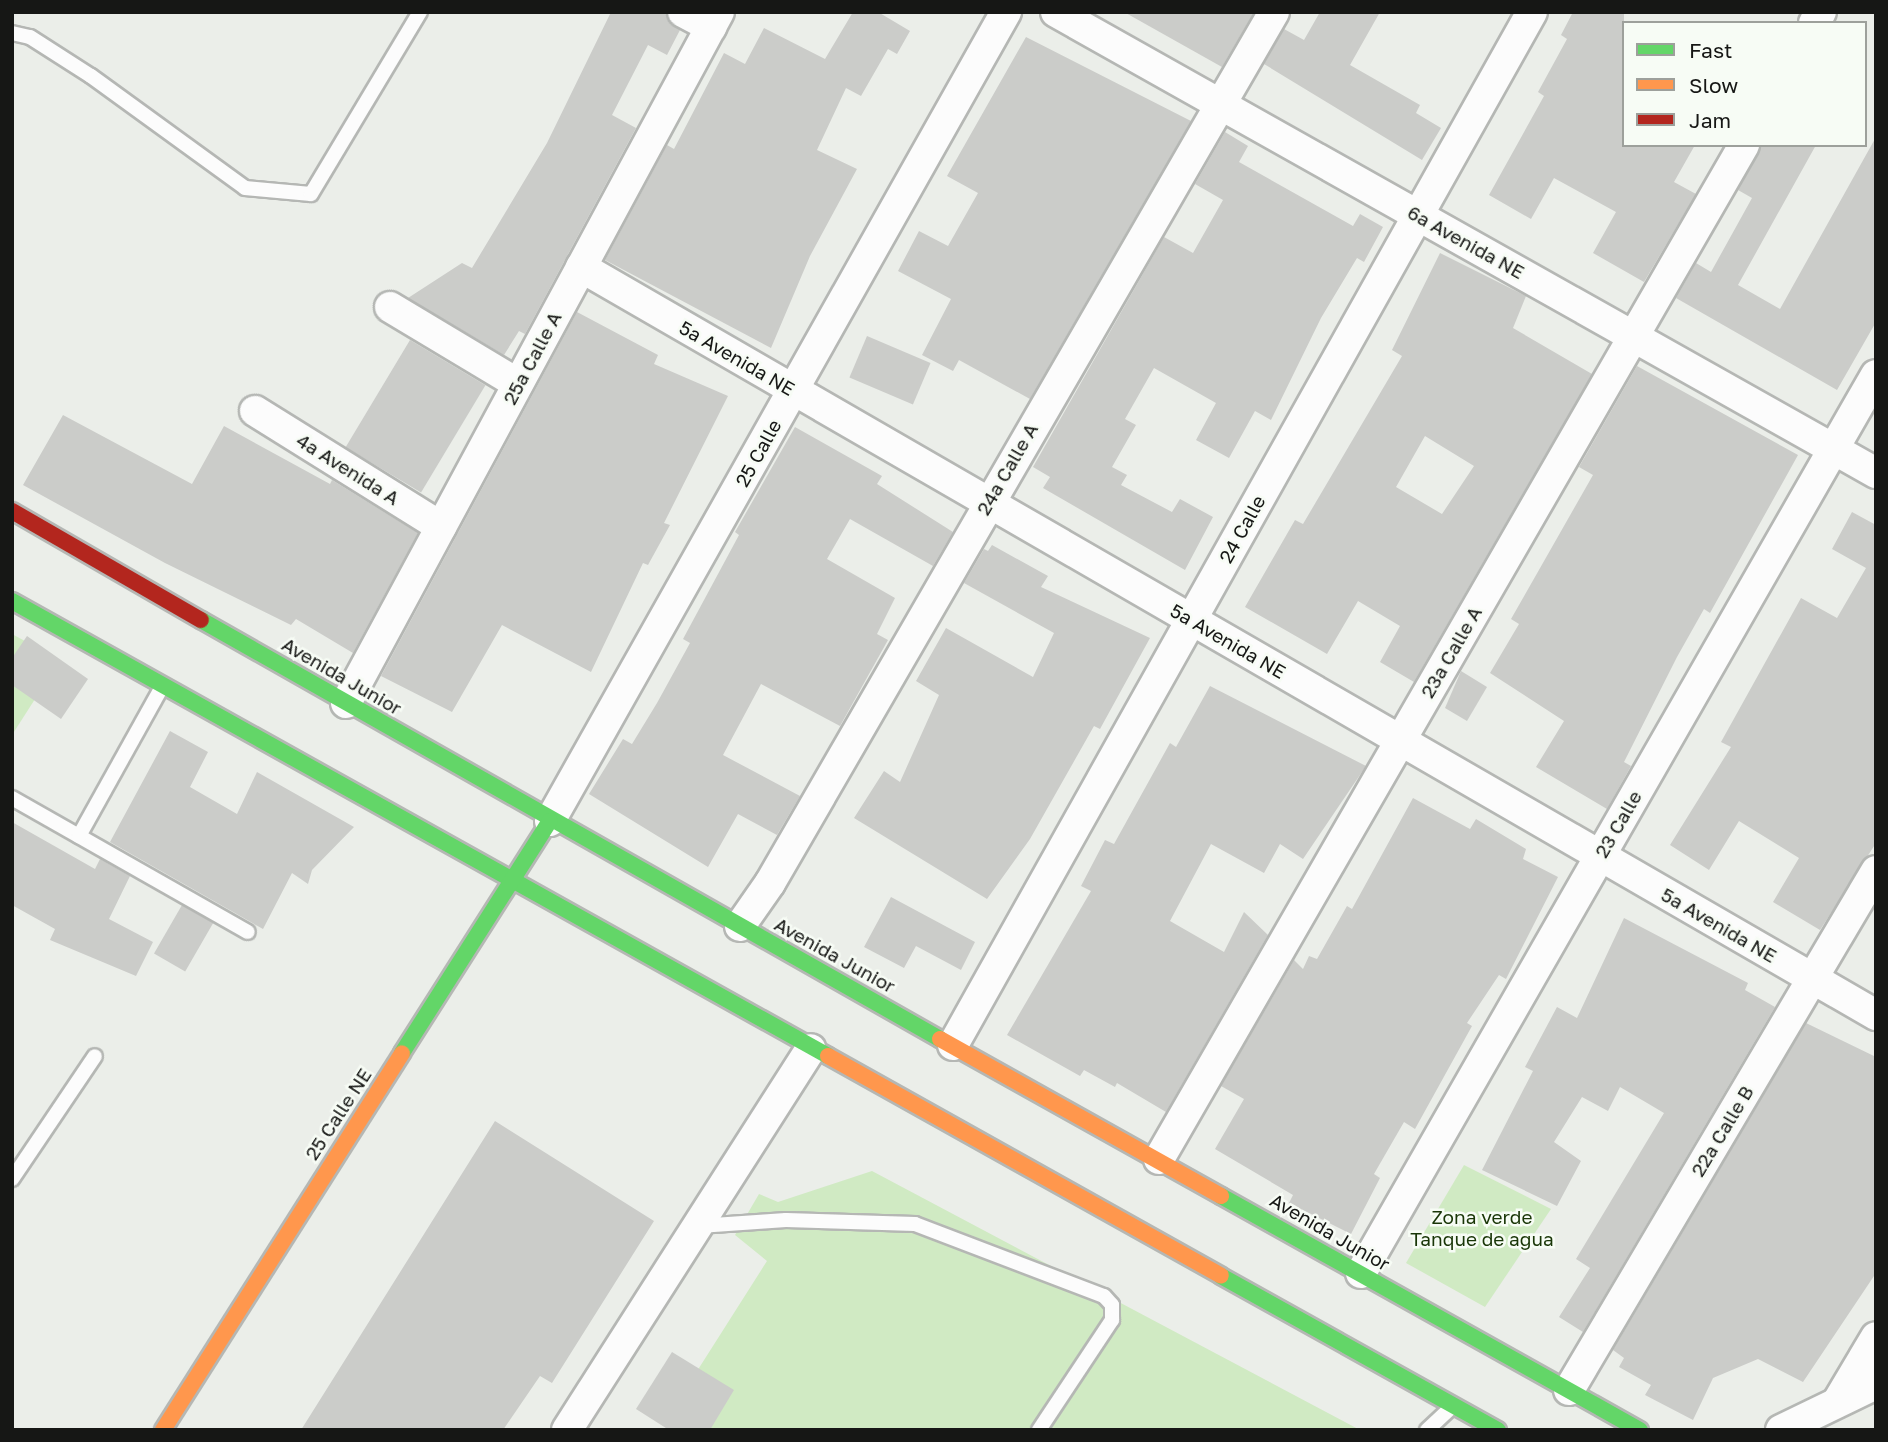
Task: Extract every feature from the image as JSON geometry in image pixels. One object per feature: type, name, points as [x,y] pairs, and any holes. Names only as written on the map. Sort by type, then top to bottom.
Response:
[{"type":"main road","name":"Avenida Junior","points":[[12,511],[551,821],[1640,1430]]},
{"type":"main road","points":[[12,601],[511,882],[1498,1430]]},
{"type":"main road","name":"25 Calle NE","points":[[163,1430],[551,821]]},
{"type":"street","points":[[683,12],[715,20]]},
{"type":"street","name":"25 Calle","points":[[551,821],[1006,12]]},
{"type":"street","name":"6a Avenida NE","points":[[1056,12],[1876,473]]},
{"type":"street","name":"24a Calle A","points":[[740,926],[770,883],[987,502],[1274,12]]},
{"type":"street","name":"24 Calle","points":[[953,1045],[1532,12]]},
{"type":"street","name":"25a Calle A","points":[[346,703],[715,20]]},
{"type":"street","name":"23a Calle A","points":[[1159,1159],[1743,147]]},
{"type":"street","name":"5a Avenida NE","points":[[581,267],[1876,1016]]},
{"type":"street","points":[[390,307],[519,384]]},
{"type":"street","name":"23 Calle","points":[[1361,1273],[1876,375]]},
{"type":"street","name":"4a Avenida A","points":[[255,411],[441,527]]},
{"type":"street","name":"22a Calle B","points":[[1569,1390],[1876,871]]},
{"type":"street","points":[[567,1430],[811,1049]]},
{"type":"street","points":[[1838,1401],[1876,1337]]},
{"type":"street","points":[[1782,1430],[1876,1384]]},
{"type":"lane","points":[[12,33],[30,37],[92,76],[245,188],[311,194],[420,12]]},
{"type":"lane","points":[[79,836],[163,686]]},
{"type":"lane","points":[[12,798],[248,932]]},
{"type":"lane","points":[[12,1179],[95,1056]]},
{"type":"lane","points":[[698,1226],[786,1220],[915,1224],[1104,1296],[1112,1305],[1112,1320],[1039,1430]]},
{"type":"lane","points":[[1427,1430],[1454,1406]]},
{"type":"green space","points":[[12,634],[60,660],[12,735]]},
{"type":"green space","name":"Zona verde Tanque de agua","points":[[1464,1165],[1551,1209],[1485,1307],[1406,1263]]},
{"type":"green space","points":[[872,1171],[1360,1430],[703,1430],[685,1390],[767,1261],[735,1235],[759,1194],[778,1202]]},
{"type":"building","points":[[611,12],[666,12],[680,30],[667,55],[648,45],[612,115],[636,128],[525,334],[519,331],[504,355],[408,298],[462,263],[472,268],[547,143]]},
{"type":"building","points":[[853,12],[878,12],[910,31],[897,54],[888,49],[861,96],[846,88],[817,150],[857,169],[810,256],[771,348],[605,260],[667,145],[674,149],[724,53],[745,64],[764,28],[825,59]]},
{"type":"building","points":[[1124,12],[1254,12],[1222,67]]},
{"type":"building","points":[[1320,12],[1380,12],[1350,65],[1420,105],[1416,113],[1441,128],[1422,160],[1264,64],[1284,29],[1304,40]]},
{"type":"building","points":[[1573,12],[1624,12],[1622,147],[1694,147],[1674,182],[1696,194],[1644,282],[1593,253],[1616,212],[1554,178],[1531,219],[1489,195],[1544,96],[1538,92],[1567,39],[1561,35]]},
{"type":"building","points":[[1026,37],[1191,121],[1030,399],[959,360],[953,371],[922,355],[951,299],[898,271],[919,231],[948,246],[978,193],[947,176]]},
{"type":"building","points":[[1225,132],[1248,146],[1239,162],[1353,226],[1360,214],[1383,227],[1364,262],[1357,258],[1321,318],[1271,420],[1255,411],[1229,458],[1196,440],[1216,403],[1154,368],[1125,419],[1136,425],[1112,467],[1127,475],[1121,485],[1172,512],[1180,499],[1213,517],[1185,570],[1043,488],[1050,477],[1033,467],[1164,237],[1193,253],[1223,200],[1195,184]]},
{"type":"building","points":[[1876,137],[1876,322],[1837,390],[1676,298],[1696,263],[1711,272],[1752,198],[1738,190],[1760,147],[1815,147],[1738,285],[1780,309]]},
{"type":"building","points":[[1440,253],[1526,296],[1513,328],[1592,374],[1414,682],[1380,662],[1400,626],[1358,601],[1327,654],[1245,607],[1295,520],[1303,524],[1402,356],[1392,350]],"holes":[[[1425,436],[1474,466],[1442,514],[1396,487]]]},
{"type":"building","points":[[577,312],[658,355],[654,364],[728,396],[664,523],[670,525],[648,565],[643,563],[591,672],[502,625],[452,712],[381,676]]},
{"type":"building","points":[[867,336],[931,363],[913,404],[849,377]]},
{"type":"building","points":[[410,340],[485,385],[421,492],[346,447]]},
{"type":"building","points":[[1637,366],[1798,455],[1710,613],[1704,609],[1677,657],[1624,762],[1631,766],[1607,809],[1536,767],[1564,721],[1490,673],[1519,624],[1511,619],[1593,475],[1579,467]]},
{"type":"building","points":[[63,415],[192,484],[224,426],[330,484],[332,480],[418,533],[353,653],[296,619],[291,625],[165,563],[23,485]]},
{"type":"building","points":[[795,427],[882,476],[877,484],[953,532],[933,566],[850,519],[827,559],[895,598],[877,634],[888,640],[840,726],[761,684],[723,755],[800,796],[777,835],[738,814],[708,867],[589,794],[623,739],[632,744],[657,703],[690,643],[683,639],[739,535],[735,532]]},
{"type":"building","points":[[1852,512],[1876,525],[1876,843],[1820,930],[1773,902],[1799,858],[1739,821],[1709,870],[1670,845],[1731,747],[1721,742],[1801,598],[1837,618],[1866,568],[1832,549]]},
{"type":"building","points":[[992,545],[1048,576],[1041,587],[1150,638],[1100,729],[1094,726],[1030,839],[987,899],[854,818],[884,771],[900,782],[939,695],[916,681],[946,628],[1033,677],[1054,633],[964,583],[984,549],[988,551]]},
{"type":"building","points":[[27,636],[88,679],[61,719],[12,685],[12,658]]},
{"type":"building","points":[[1461,671],[1487,687],[1467,721],[1445,708]]},
{"type":"building","points":[[1210,686],[1366,766],[1303,859],[1280,844],[1264,873],[1211,844],[1170,921],[1224,952],[1244,912],[1268,935],[1166,1112],[1117,1083],[1115,1087],[1084,1070],[1080,1076],[1007,1035],[1091,891],[1081,886],[1105,840],[1114,844],[1170,743],[1176,747]]},
{"type":"building","points":[[170,731],[208,752],[190,787],[237,814],[257,772],[354,827],[312,870],[308,884],[292,873],[263,929],[110,842]]},
{"type":"building","points":[[1413,798],[1470,829],[1476,819],[1526,849],[1523,859],[1558,877],[1506,979],[1499,975],[1467,1023],[1472,1026],[1415,1129],[1404,1122],[1374,1174],[1380,1178],[1351,1234],[1289,1203],[1293,1195],[1215,1149],[1244,1099],[1221,1086],[1294,960],[1303,969],[1309,956],[1317,959],[1347,906],[1352,909]]},
{"type":"building","points":[[12,822],[95,869],[100,859],[130,876],[109,919],[153,942],[136,976],[50,940],[55,929],[12,905]]},
{"type":"building","points":[[891,897],[975,942],[961,970],[916,946],[904,968],[864,947]]},
{"type":"building","points":[[182,905],[213,923],[185,971],[154,953]]},
{"type":"building","points":[[1624,918],[1748,983],[1745,990],[1775,1007],[1583,1332],[1559,1317],[1590,1268],[1576,1259],[1664,1113],[1620,1087],[1608,1111],[1582,1097],[1554,1142],[1581,1161],[1557,1206],[1482,1170],[1533,1071],[1525,1067],[1557,1007],[1577,1018]]},
{"type":"building","points":[[1806,1023],[1876,1057],[1876,1273],[1803,1382],[1758,1359],[1713,1378],[1693,1420],[1645,1395],[1651,1385],[1619,1367],[1624,1358],[1613,1350]]},
{"type":"building","points":[[495,1121],[654,1221],[552,1383],[540,1376],[503,1430],[301,1430]]},
{"type":"building","points":[[672,1352],[734,1390],[710,1430],[669,1430],[636,1409]]},
{"type":"traffic: fast","points":[[12,601],[828,1056]]},
{"type":"traffic: fast","points":[[201,620],[940,1039]]},
{"type":"traffic: fast","points":[[402,1053],[550,821]]},
{"type":"traffic: fast","points":[[1221,1196],[1640,1430]]},
{"type":"traffic: fast","points":[[1221,1276],[1498,1430]]},
{"type":"traffic: slow","points":[[940,1039],[1221,1196]]},
{"type":"traffic: slow","points":[[163,1430],[402,1053]]},
{"type":"traffic: slow","points":[[828,1056],[1221,1276]]},
{"type":"traffic: jam","points":[[12,511],[201,620]]}]
